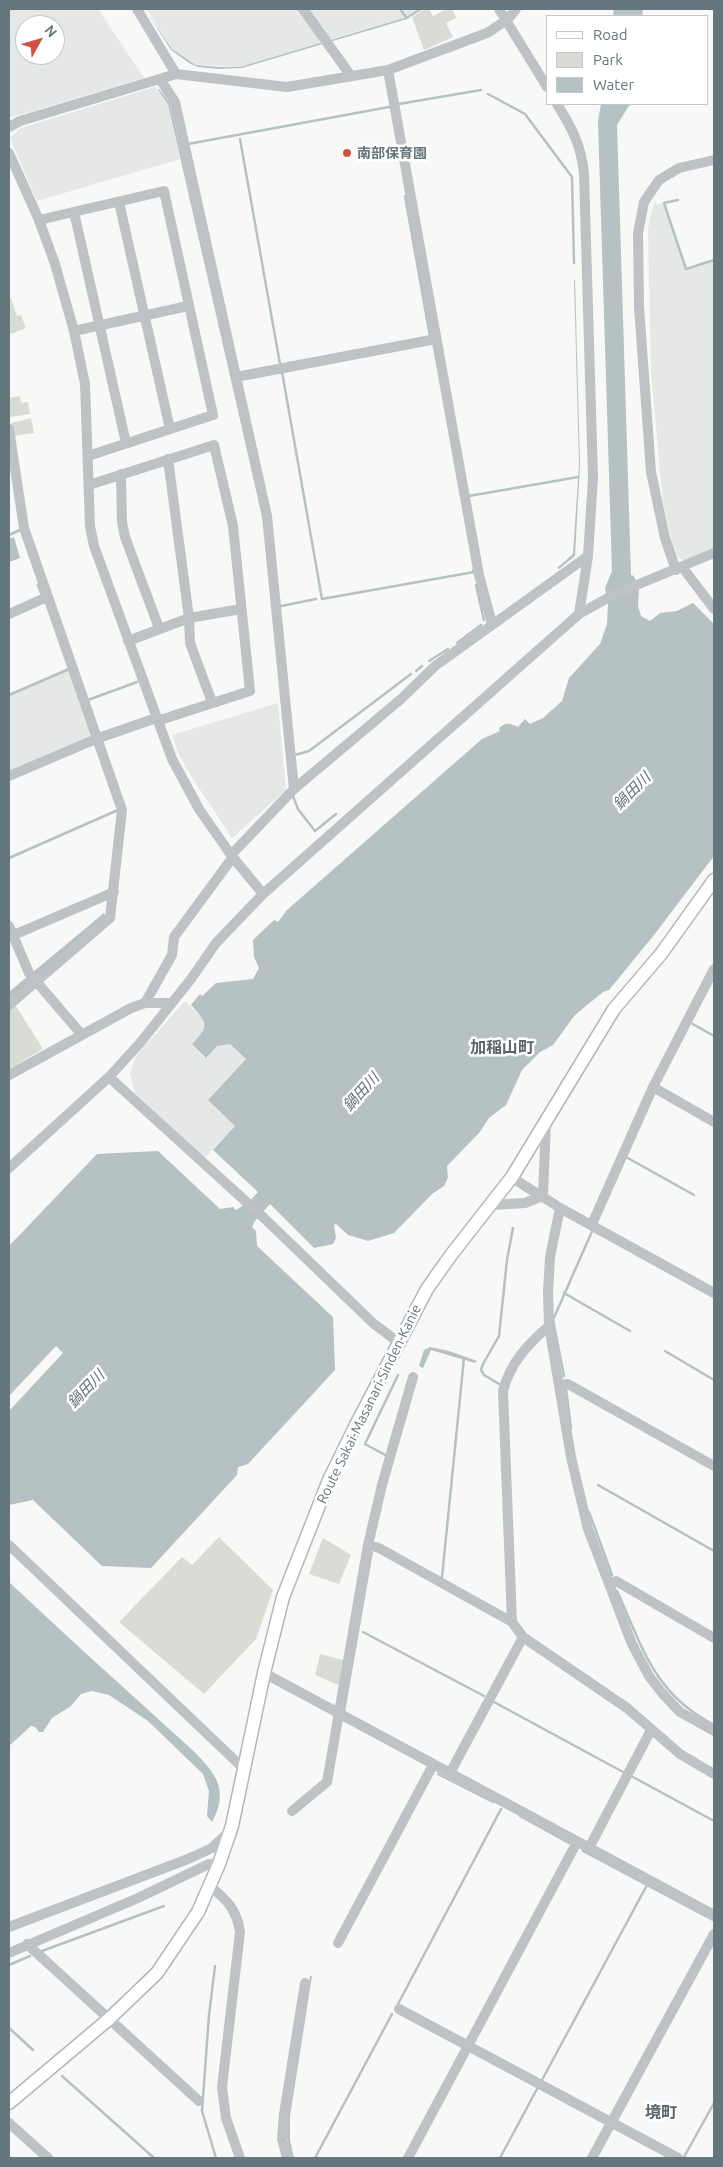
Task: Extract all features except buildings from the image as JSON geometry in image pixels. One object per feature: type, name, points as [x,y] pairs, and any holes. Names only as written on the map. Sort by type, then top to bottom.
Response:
[{"type":"main road","name":"Route Sakai-Masanari-Sinden-Kanie","points":[[9,2104],[109,2019],[157,1973],[198,1912],[219,1864],[231,1830],[264,1673],[283,1597],[329,1480],[398,1342],[427,1289],[512,1177],[614,1009],[661,954],[714,880]]},
{"type":"street","points":[[137,9],[176,74]]},
{"type":"street","points":[[303,9],[351,76]]},
{"type":"street","points":[[499,9],[546,85]]},
{"type":"street","points":[[9,127],[20,121],[176,74],[287,86],[388,70],[487,32],[507,20],[516,9]]},
{"type":"street","points":[[388,70],[479,575],[492,624]]},
{"type":"street","points":[[160,79],[175,102],[267,516],[294,790]]},
{"type":"street","points":[[559,105],[580,147],[584,173],[593,478],[588,556],[579,614]]},
{"type":"street","points":[[9,152],[39,220],[55,264],[74,331],[85,384],[90,526],[94,546],[172,759],[184,783],[232,856],[263,894]]},
{"type":"street","points":[[714,160],[679,168],[659,180],[644,202],[638,233],[639,308],[650,462],[665,538],[679,569],[714,609]]},
{"type":"street","points":[[39,220],[164,191],[213,415],[88,456]]},
{"type":"street","points":[[119,202],[170,429]]},
{"type":"street","points":[[74,212],[126,443]]},
{"type":"street","points":[[74,331],[188,306]]},
{"type":"street","points":[[236,377],[436,339]]},
{"type":"street","points":[[9,429],[24,528],[95,740],[122,810],[110,918],[33,978],[9,1005]]},
{"type":"street","points":[[9,776],[95,740],[250,690],[233,526],[214,445],[89,485]]},
{"type":"street","points":[[168,459],[189,618],[190,643],[212,702]]},
{"type":"street","points":[[121,474],[122,522],[125,537],[159,628]]},
{"type":"street","points":[[9,1168],[109,1077],[140,1043],[172,1003],[216,943],[263,894],[579,614],[598,602],[714,553]]},
{"type":"street","points":[[145,1003],[172,955],[174,936],[232,856],[294,790],[401,699],[435,666],[588,556]]},
{"type":"street","points":[[9,614],[47,597]]},
{"type":"street","points":[[128,641],[189,618],[242,608]]},
{"type":"street","points":[[82,1035],[33,978],[10,933],[114,892]]},
{"type":"street","points":[[592,1224],[653,1087],[714,969]]},
{"type":"street","points":[[9,1075],[131,1008],[145,1003],[172,1003]]},
{"type":"street","points":[[109,1077],[246,1201],[374,1324],[398,1342]]},
{"type":"street","points":[[653,1087],[714,1122]]},
{"type":"street","points":[[543,1196],[546,1122]]},
{"type":"street","points":[[512,1177],[533,1193],[543,1196],[560,1208],[592,1224],[714,1294]]},
{"type":"street","points":[[491,1205],[525,1203],[543,1196]]},
{"type":"street","points":[[560,1208],[550,1257],[549,1326],[571,1457],[588,1529],[632,1644],[649,1676],[680,1712],[714,1731]]},
{"type":"street","points":[[512,1622],[503,1391],[507,1375],[522,1353],[530,1342],[549,1326]]},
{"type":"street","points":[[292,1811],[327,1782],[368,1545],[382,1485],[413,1378]]},
{"type":"street","points":[[560,1385],[568,1384],[714,1466]]},
{"type":"street","points":[[9,1545],[244,1769]]},
{"type":"street","points":[[368,1545],[379,1548],[512,1622],[523,1637],[627,1708],[680,1754],[714,1774]]},
{"type":"street","points":[[609,1584],[616,1582],[714,1638]]},
{"type":"street","points":[[450,1773],[523,1637]]},
{"type":"street","points":[[264,1673],[714,1915]]},
{"type":"street","points":[[589,1848],[651,1730]]},
{"type":"street","points":[[338,1943],[433,1765]]},
{"type":"street","points":[[9,1927],[196,1855],[212,1848],[231,1830]]},
{"type":"street","points":[[408,2158],[577,1842]]},
{"type":"street","points":[[9,1953],[138,1898],[209,1864],[219,1864]]},
{"type":"street","points":[[210,1886],[233,1906],[238,1918],[240,1932],[222,2087],[226,2118],[240,2158]]},
{"type":"street","points":[[592,2158],[714,1934]]},
{"type":"street","points":[[27,1944],[199,2101]]},
{"type":"street","points":[[287,2158],[282,2139],[284,2114],[304,1983]]},
{"type":"street","points":[[399,2009],[678,2158]]},
{"type":"street","points":[[9,2123],[48,2158]]},
{"type":"shaded area","points":[[9,9],[98,9],[144,78],[9,118]]},
{"type":"shaded area","points":[[147,9],[299,9],[321,43],[240,67],[196,65],[172,49]]},
{"type":"shaded area","points":[[307,9],[419,9],[406,17],[328,40]]},
{"type":"shaded area","points":[[155,87],[168,104],[180,159],[37,201],[10,138],[21,128]]},
{"type":"shaded area","points":[[655,201],[657,204],[664,203],[686,269],[714,260],[714,548],[687,560],[682,560],[677,555],[672,542],[663,501],[651,372],[648,231]]},
{"type":"shaded area","points":[[69,669],[92,736],[9,772],[9,695]]},
{"type":"shaded area","points":[[278,703],[286,790],[232,838],[179,755],[172,735]]},
{"type":"shaded area","points":[[185,1001],[203,1018],[204,1032],[192,1044],[205,1058],[217,1046],[230,1044],[246,1059],[208,1100],[235,1126],[204,1159],[135,1093],[130,1073],[136,1056]]},
{"type":"green space","points":[[425,9],[429,9],[433,16],[447,9],[452,9],[456,18],[446,23],[453,37],[424,50],[412,17]]},
{"type":"green space","points":[[11,298],[17,316],[21,315],[26,328],[11,334],[9,328],[9,299]]},
{"type":"green space","points":[[20,396],[21,403],[28,402],[30,414],[10,417],[9,398]]},
{"type":"green space","points":[[31,418],[34,433],[14,436],[11,423]]},
{"type":"green space","points":[[14,1003],[43,1049],[9,1069],[9,1008]]},
{"type":"green space","points":[[219,1537],[273,1590],[256,1639],[204,1694],[119,1622],[182,1557],[192,1565]]},
{"type":"green space","points":[[323,1538],[351,1555],[339,1584],[309,1574]]},
{"type":"green space","points":[[320,1654],[347,1661],[343,1687],[315,1675]]},
{"type":"water","points":[[145,9],[172,49],[196,65],[240,67],[404,18],[419,9],[423,9],[407,19],[242,68],[219,69],[198,67],[171,50]]},
{"type":"water","points":[[614,9],[643,9],[642,15],[613,15]]},
{"type":"water","points":[[159,89],[170,103],[263,515],[267,549],[262,516],[168,104]]},
{"type":"water","name":"鍋田川","points":[[601,105],[629,105],[617,125],[631,575],[634,576],[639,590],[638,606],[641,616],[650,621],[660,613],[677,611],[693,603],[714,624],[714,856],[609,990],[603,992],[575,1015],[553,1045],[540,1052],[522,1070],[506,1105],[489,1118],[479,1133],[447,1166],[448,1178],[444,1186],[432,1194],[394,1233],[368,1241],[348,1235],[336,1224],[334,1225],[336,1238],[333,1244],[314,1248],[270,1204],[255,1221],[252,1227],[256,1231],[257,1246],[333,1317],[335,1370],[248,1464],[238,1467],[237,1475],[151,1568],[102,1566],[33,1500],[9,1505],[9,1246],[97,1154],[158,1151],[220,1209],[233,1207],[236,1210],[249,1202],[258,1192],[213,1150],[235,1126],[208,1100],[246,1059],[230,1044],[217,1046],[206,1058],[192,1044],[202,1033],[204,1024],[191,1005],[200,994],[202,996],[216,983],[253,979],[259,968],[254,957],[253,940],[274,920],[278,922],[287,910],[482,739],[500,731],[499,728],[506,724],[518,727],[525,719],[530,724],[543,718],[562,701],[569,678],[600,644],[607,624],[608,604],[605,588],[612,571],[598,121]]},
{"type":"water","points":[[574,280],[580,464],[575,556],[559,569],[557,568],[573,554],[579,464]]},
{"type":"water","points":[[14,537],[20,558],[9,562],[9,539]]},
{"type":"water","points":[[104,913],[106,917],[9,1000],[9,992]]},
{"type":"water","points":[[430,1347],[449,1351],[477,1361],[475,1363],[431,1350],[423,1368],[419,1366],[424,1350]]},
{"type":"water","points":[[370,1552],[373,1552],[345,1712],[343,1711]]},
{"type":"water","points":[[9,1582],[205,1763],[216,1779],[220,1795],[219,1806],[212,1822],[207,1816],[209,1791],[203,1774],[148,1721],[109,1695],[92,1691],[81,1694],[71,1706],[52,1718],[43,1732],[39,1732],[35,1727],[31,1726],[9,1746]]},
{"type":"water","points":[[310,1976],[312,1976],[290,2116],[290,2140],[294,2158],[291,2158],[286,2132]]},
{"type":"pier","points":[[56,1346],[63,1353],[9,1411],[9,1396]]},
{"type":"waterway","points":[[400,9],[406,17]]},
{"type":"waterway","points":[[399,104],[481,90]]},
{"type":"waterway","points":[[488,94],[525,114],[572,177],[574,263]]},
{"type":"waterway","points":[[188,144],[389,107]]},
{"type":"waterway","points":[[240,139],[280,364]]},
{"type":"waterway","points":[[405,196],[430,336]]},
{"type":"waterway","points":[[678,200],[664,203],[686,269],[714,260]]},
{"type":"waterway","points":[[282,372],[322,599],[474,572],[473,570]]},
{"type":"waterway","points":[[469,496],[578,477]]},
{"type":"waterway","points":[[9,535],[20,530]]},
{"type":"waterway","points":[[38,585],[41,593]]},
{"type":"waterway","points":[[476,585],[484,620]]},
{"type":"waterway","points":[[281,606],[316,599]]},
{"type":"waterway","points":[[457,643],[481,625]]},
{"type":"waterway","points":[[429,661],[448,649]]},
{"type":"waterway","points":[[416,671],[422,666]]},
{"type":"waterway","points":[[9,695],[69,669]]},
{"type":"waterway","points":[[295,755],[309,751],[411,674]]},
{"type":"waterway","points":[[88,700],[137,682]]},
{"type":"waterway","points":[[293,796],[298,809],[315,831],[336,814]]},
{"type":"waterway","points":[[9,858],[118,810]]},
{"type":"waterway","points":[[691,1023],[714,1036]]},
{"type":"waterway","points":[[626,1157],[694,1195]]},
{"type":"waterway","points":[[499,1384],[484,1375],[481,1370],[499,1336],[507,1260],[513,1228]]},
{"type":"waterway","points":[[564,1376],[553,1320],[593,1229]]},
{"type":"waterway","points":[[564,1293],[630,1331]]},
{"type":"waterway","points":[[665,1351],[714,1380]]},
{"type":"waterway","points":[[442,1577],[464,1358]]},
{"type":"waterway","points":[[387,1456],[365,1444],[398,1375]]},
{"type":"waterway","points":[[566,1389],[571,1428]]},
{"type":"waterway","points":[[598,1485],[714,1551]]},
{"type":"waterway","points":[[589,1512],[612,1575]]},
{"type":"waterway","points":[[617,1591],[643,1650],[664,1684],[677,1699],[694,1713],[714,1725]]},
{"type":"waterway","points":[[363,1632],[484,1696]]},
{"type":"waterway","points":[[494,1702],[623,1772]]},
{"type":"waterway","points":[[438,1774],[493,1802]]},
{"type":"waterway","points":[[633,1777],[714,1821]]},
{"type":"waterway","points":[[398,2004],[501,1809]]},
{"type":"waterway","points":[[520,1816],[569,1843]]},
{"type":"waterway","points":[[583,1851],[713,1920]]},
{"type":"waterway","points":[[542,2080],[647,1885]]},
{"type":"waterway","points":[[42,1951],[164,1906]]},
{"type":"waterway","points":[[9,1965],[30,1956]]},
{"type":"waterway","points":[[215,1966],[209,2015],[202,2111],[216,2158]]},
{"type":"waterway","points":[[315,2158],[392,2014]]},
{"type":"waterway","points":[[9,2028],[33,2050]]},
{"type":"waterway","points":[[62,2076],[154,2158]]},
{"type":"waterway","points":[[500,2158],[537,2089]]},
{"type":"waterway","points":[[684,2157],[714,2103]]},
{"type":"place","name":"南部保育園","points":[[347,153]]},
{"type":"district","name":"加稲山町","points":[[502,1048]]},
{"type":"district","name":"境町","points":[[661,2113]]}]
